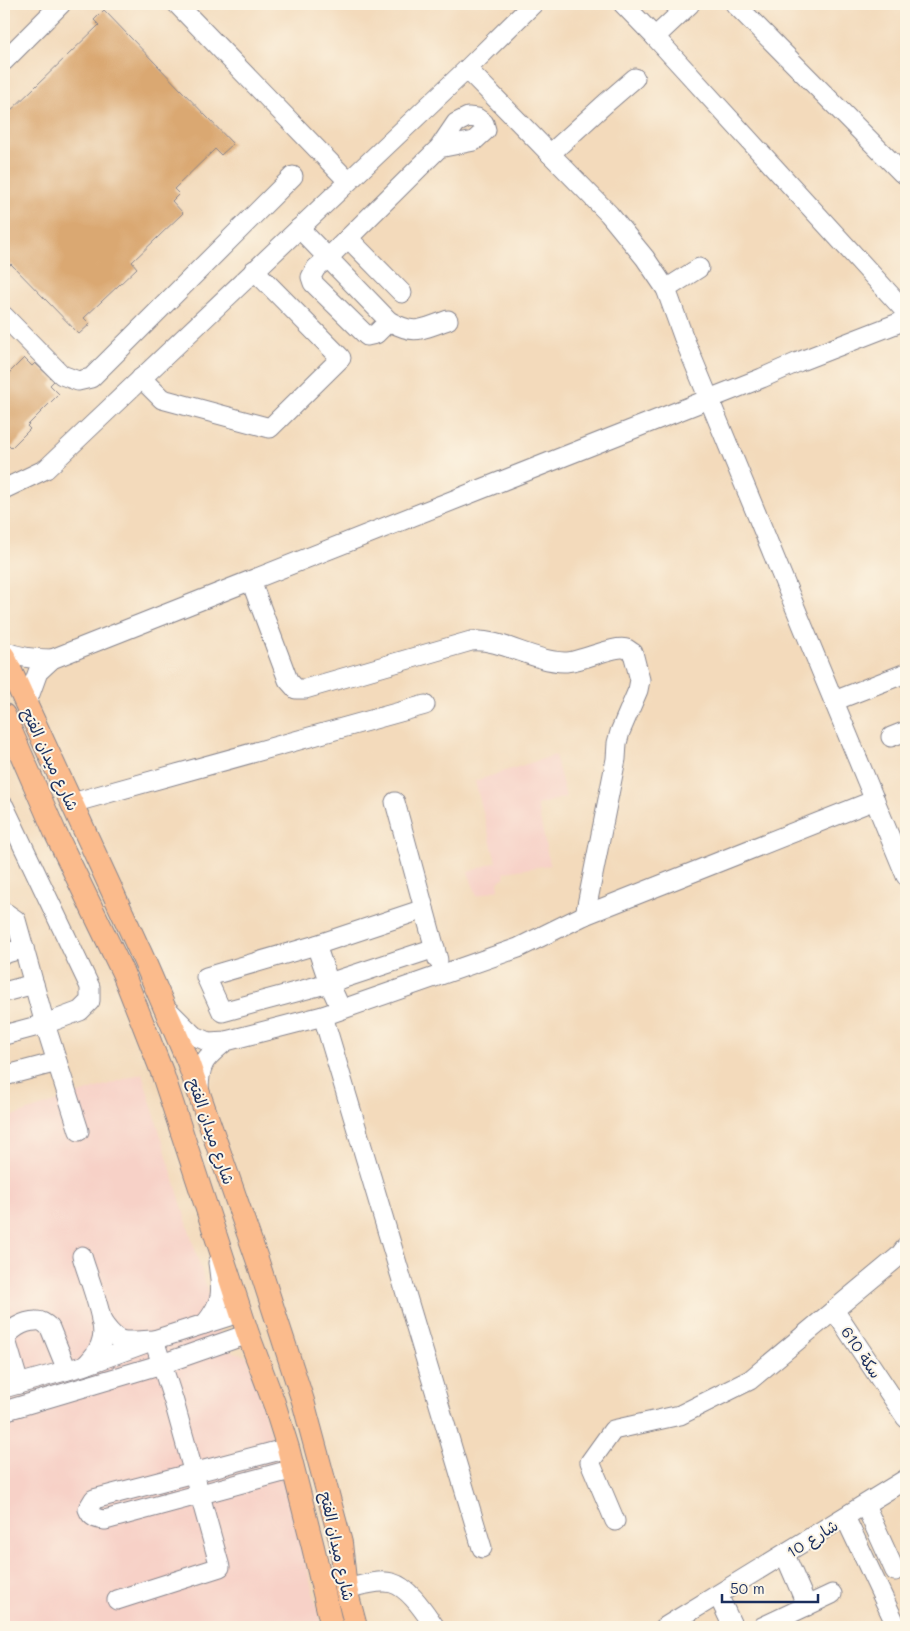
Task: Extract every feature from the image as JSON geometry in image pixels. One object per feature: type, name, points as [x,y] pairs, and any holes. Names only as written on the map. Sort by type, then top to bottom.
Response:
[{"type":"main road","name":"شارع ميدان الفتح","points":[[4,656],[188,1062],[263,1314]]},
{"type":"main road","name":"شارع ميدان الفتح","points":[[4,715],[55,832],[124,973],[162,1072],[215,1232],[263,1314],[304,1401],[341,1543],[346,1589],[356,1627]]},
{"type":"main road","name":"شارع ميدان الفتح","points":[[263,1314],[248,1334],[274,1403],[291,1458],[332,1627]]},
{"type":"main road","points":[[248,1334],[263,1314]]},
{"type":"street","points":[[4,60],[61,4]]},
{"type":"street","points":[[177,4],[348,181]]},
{"type":"street","points":[[4,489],[46,469],[533,4]]},
{"type":"street","points":[[622,4],[655,37],[906,312]]},
{"type":"street","points":[[655,37],[690,4]]},
{"type":"street","points":[[735,4],[905,175]]},
{"type":"street","points":[[467,69],[609,214],[645,258],[666,289],[906,876]]},
{"type":"street","points":[[550,154],[635,78]]},
{"type":"street","points":[[389,321],[376,334],[367,336],[313,283],[311,277],[316,268],[439,148]]},
{"type":"street","points":[[6,324],[62,375],[78,382],[91,378],[293,176]]},
{"type":"street","points":[[299,228],[389,321],[404,329],[414,331],[448,320]]},
{"type":"street","points":[[348,238],[402,293]]},
{"type":"street","points":[[666,289],[699,268]]},
{"type":"street","points":[[141,378],[162,399],[270,428],[342,358],[254,270]]},
{"type":"street","points":[[26,705],[38,672],[52,659],[906,320]]},
{"type":"street","points":[[250,581],[288,680],[296,689],[305,689],[471,641],[481,640],[539,659],[556,662],[568,662],[616,649],[626,648],[633,653],[640,680],[638,690],[617,743],[616,759],[585,915]]},
{"type":"street","points":[[4,652],[15,656],[52,659]]},
{"type":"street","points":[[834,701],[906,673]]},
{"type":"street","points":[[72,803],[425,705]]},
{"type":"street","points":[[163,1005],[194,1035],[209,1042],[226,1041],[323,1016],[518,948],[585,915],[875,800]]},
{"type":"street","points":[[395,802],[443,973]]},
{"type":"street","points":[[4,806],[90,987],[90,1001],[80,1011],[45,1024],[4,1035]]},
{"type":"street","points":[[424,909],[316,945],[206,977],[222,1012],[329,983],[435,948]]},
{"type":"street","points":[[4,914],[6,913],[16,920],[45,1024],[79,1131]]},
{"type":"street","points":[[316,945],[329,983],[341,1009]]},
{"type":"street","points":[[4,954],[24,948]]},
{"type":"street","points":[[4,992],[34,984]]},
{"type":"street","points":[[323,1016],[482,1548]]},
{"type":"street","points":[[199,1094],[199,1076],[202,1064],[211,1053],[226,1041]]},
{"type":"street","points":[[4,1076],[57,1062]]},
{"type":"street","points":[[205,1324],[216,1310],[221,1297],[215,1232]]},
{"type":"street","points":[[615,1521],[590,1462],[613,1430],[680,1415],[750,1380],[899,1256],[906,1248]]},
{"type":"street","points":[[82,1256],[101,1320],[103,1337],[98,1351],[86,1365]]},
{"type":"street","name":"سكة 610","points":[[834,1310],[906,1418]]},
{"type":"street","points":[[67,1370],[50,1328],[47,1325],[36,1320],[13,1329],[8,1334],[6,1340],[11,1386],[86,1365],[205,1324],[263,1314]]},
{"type":"street","points":[[101,1320],[110,1333],[121,1341],[154,1340]]},
{"type":"street","points":[[4,1411],[162,1364],[248,1334]]},
{"type":"street","points":[[118,1600],[220,1567],[194,1472],[154,1340]]},
{"type":"street","points":[[291,1458],[200,1495],[105,1520],[97,1519],[90,1514],[88,1509],[94,1500],[194,1472],[291,1458]]},
{"type":"street","name":"شارع 10","points":[[665,1627],[906,1479]]},
{"type":"street","points":[[864,1505],[895,1571]]},
{"type":"street","points":[[845,1517],[897,1627]]},
{"type":"street","points":[[785,1555],[807,1606]]},
{"type":"street","points":[[346,1589],[376,1583],[392,1583],[413,1596],[435,1627]]},
{"type":"street","points":[[762,1627],[832,1594]]},
{"type":"street","points":[[718,1595],[733,1627]]},
{"type":"shaded area","points":[[555,755],[566,797],[537,805],[550,865],[505,872],[504,878],[498,882],[499,889],[477,896],[468,872],[496,862],[475,781]]},
{"type":"shaded area","points":[[142,1073],[225,1349],[248,1357],[285,1482],[322,1627],[4,1627],[4,1119]]},
{"type":"building","points":[[104,10],[233,144],[221,155],[215,149],[174,189],[179,194],[172,201],[183,213],[132,262],[137,268],[84,318],[90,324],[79,334],[11,264],[4,268],[4,117],[99,25],[94,20]]},
{"type":"building","points":[[24,358],[32,366],[35,363],[54,381],[50,385],[59,394],[27,426],[30,429],[11,448],[4,441],[4,378]]}]
